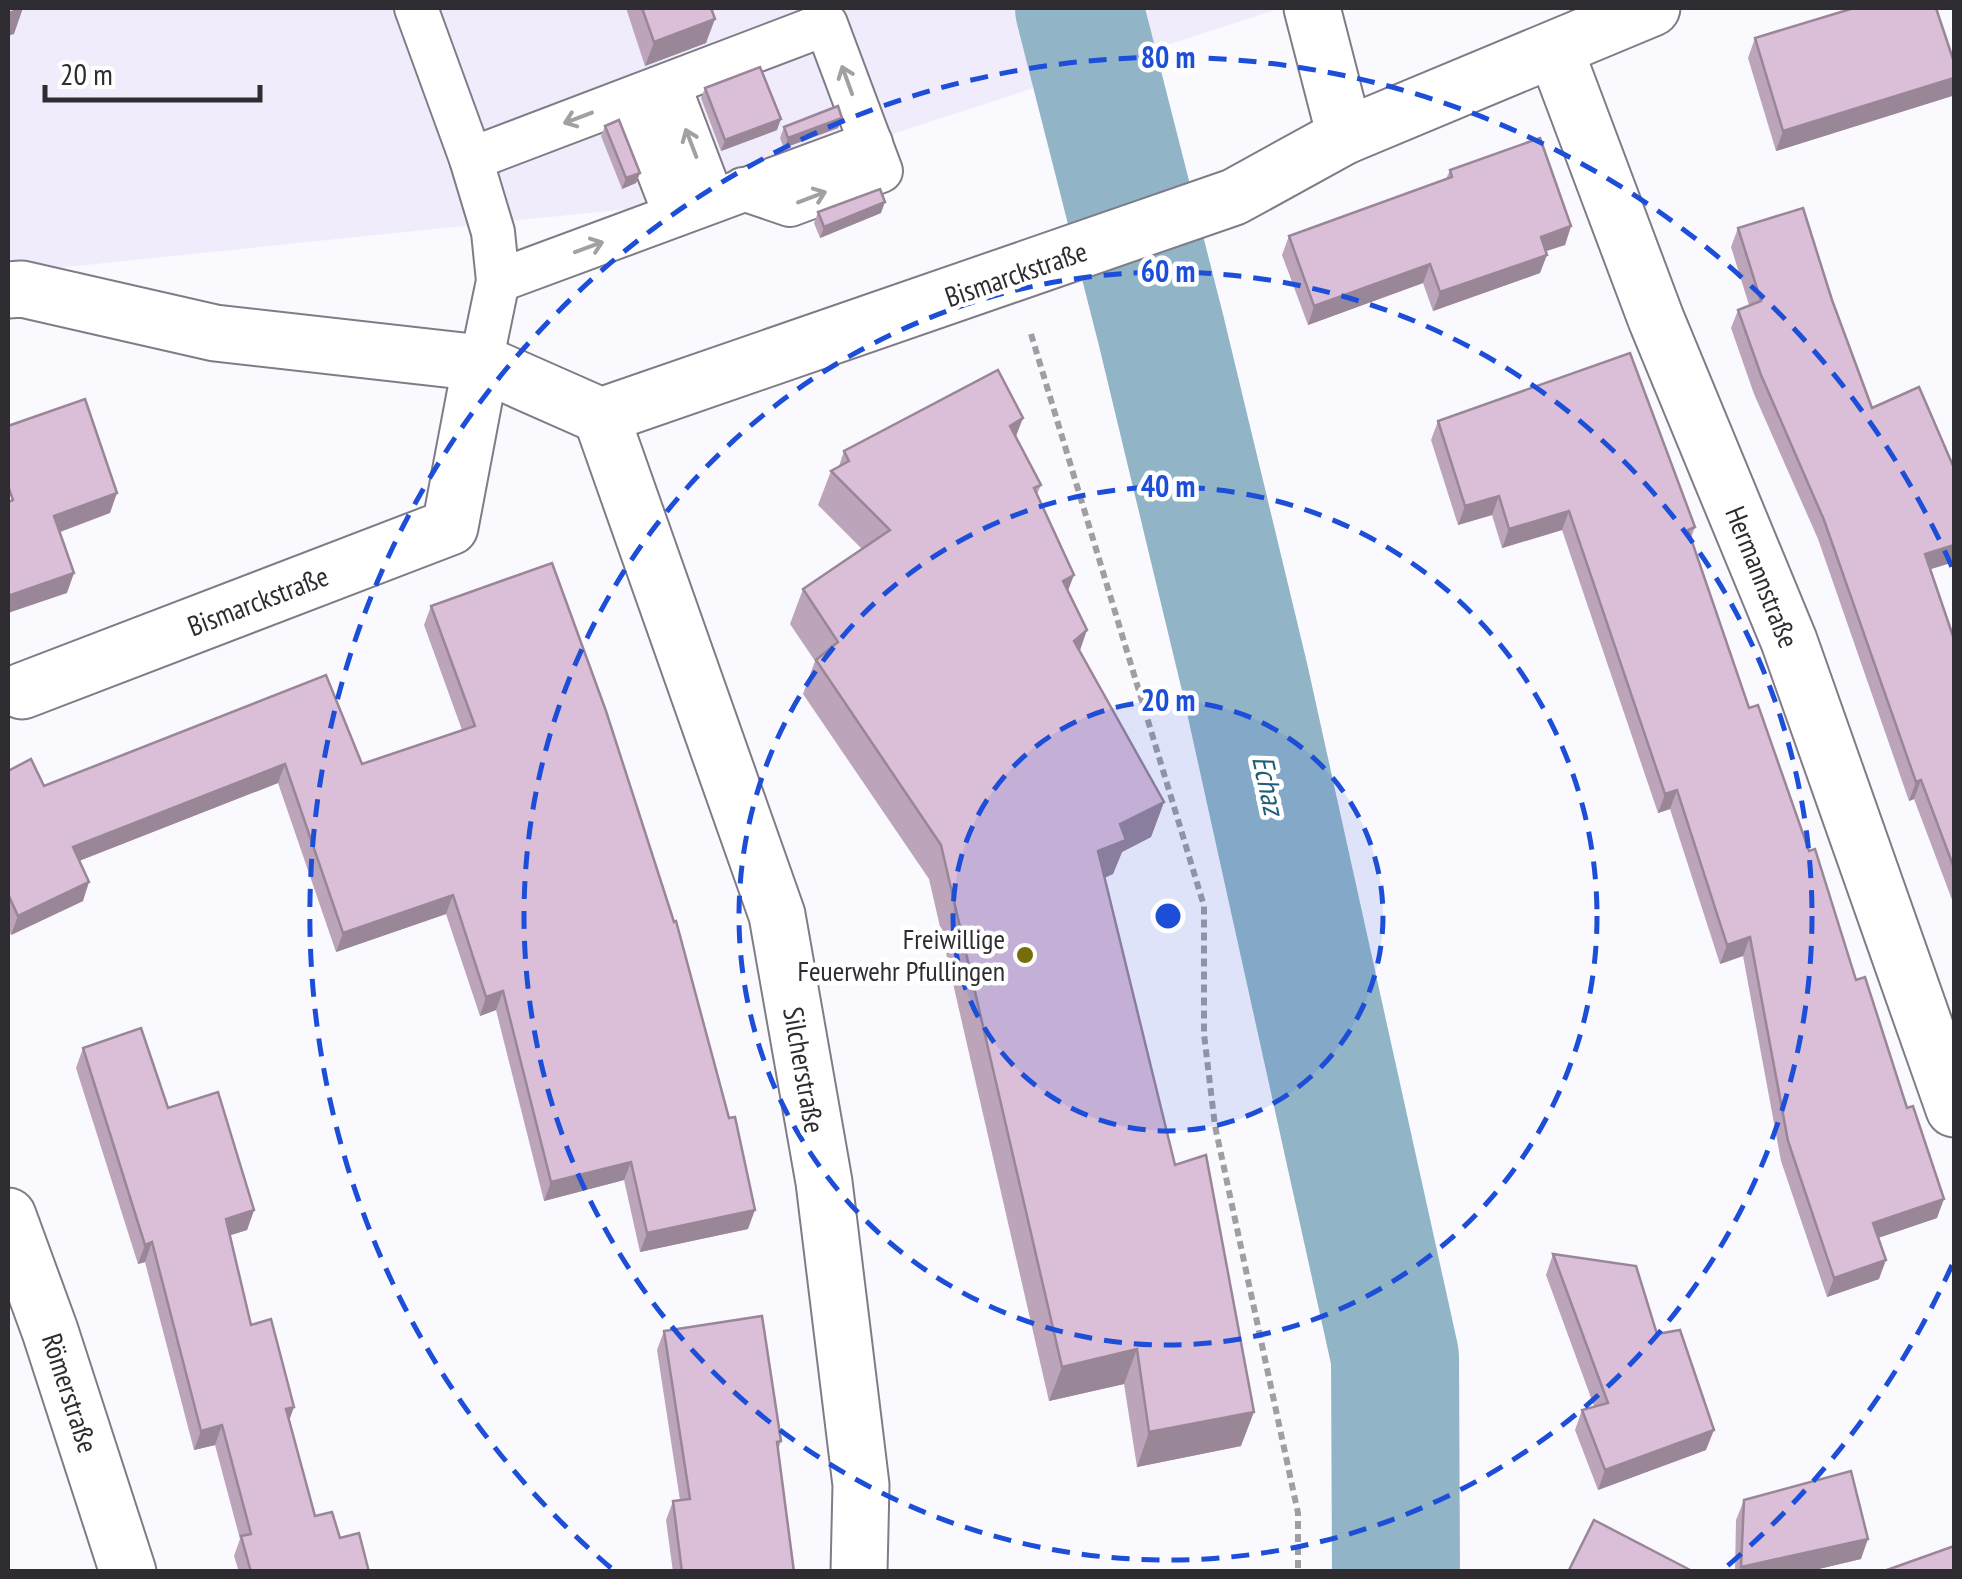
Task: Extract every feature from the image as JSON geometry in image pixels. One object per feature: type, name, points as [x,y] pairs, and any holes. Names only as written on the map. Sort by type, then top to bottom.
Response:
[{"type":"street","points":[[1312,8],[1345,136]]},
{"type":"street","name":"Bismarckstraße","points":[[602,416],[1234,197],[1345,136],[1652,8]]},
{"type":"street","name":"Hermannstraße","points":[[1555,50],[1656,319],[1789,641],[1954,1109]]},
{"type":"street","points":[[8,290],[22,289],[215,334],[480,364],[602,416]]},
{"type":"street","name":"Bismarckstraße","points":[[22,692],[450,527],[480,364]]},
{"type":"street","name":"Silcherstraße","points":[[602,416],[777,915],[824,1182],[861,1485],[860,1572]]},
{"type":"street","name":"Römerstraße","points":[[8,1216],[50,1331],[128,1572]]},
{"type":"lane","name":"Bismarckstraße","points":[[416,8],[471,158],[493,232],[498,281],[480,364]]},
{"type":"lane","points":[[471,158],[826,24],[870,143],[498,281]]},
{"type":"lane","points":[[649,91],[710,202]]},
{"type":"path","points":[[1014,275],[1204,906],[1204,1034],[1214,1126],[1298,1512],[1298,1572]]},
{"type":"shaded area","points":[[8,8],[1281,8],[676,204],[8,273]]},
{"type":"building","points":[[642,8],[711,8],[715,19],[654,42]]},
{"type":"building","points":[[1854,8],[1936,8],[1954,62],[1954,78],[1783,131],[1755,38]]},
{"type":"building","points":[[760,67],[781,119],[725,140],[705,88]]},
{"type":"building","points":[[838,106],[842,118],[788,138],[784,127]]},
{"type":"building","points":[[619,120],[640,173],[626,178],[605,126]]},
{"type":"building","points":[[1540,138],[1571,226],[1541,237],[1547,255],[1440,292],[1430,264],[1314,306],[1289,236],[1452,177],[1450,170]]},
{"type":"building","points":[[880,189],[885,202],[824,227],[818,212]]},
{"type":"building","points":[[1803,208],[1872,408],[1919,387],[1954,468],[1954,545],[1925,554],[1954,639],[1954,868],[1921,780],[1916,782],[1824,520],[1761,375],[1738,310],[1761,301],[1738,228]]},
{"type":"building","points":[[1630,353],[1695,527],[1688,530],[1749,708],[1758,705],[1809,851],[1815,849],[1856,980],[1865,977],[1907,1108],[1913,1106],[1944,1199],[1873,1223],[1886,1260],[1834,1278],[1788,1141],[1750,937],[1727,945],[1677,790],[1665,794],[1569,511],[1509,529],[1499,496],[1465,506],[1438,421]]},
{"type":"building","name":"Freiwillige Feuerwehr Pfullingen","points":[[998,370],[1023,418],[1010,426],[1041,485],[1034,488],[1074,575],[1063,581],[1087,630],[1074,641],[1164,802],[1120,824],[1126,840],[1098,851],[1175,1165],[1206,1155],[1254,1412],[1149,1432],[1137,1349],[1062,1367],[941,845],[816,660],[838,642],[803,589],[890,530],[831,471],[849,461],[844,451]]},
{"type":"building","points":[[85,399],[117,493],[54,516],[74,573],[8,596],[8,502],[13,500],[8,486],[8,426]]},
{"type":"building","points":[[552,563],[676,921],[729,1118],[735,1117],[755,1210],[647,1233],[631,1162],[551,1182],[503,991],[486,997],[453,895],[343,933],[285,764],[73,847],[89,882],[18,916],[8,894],[8,771],[31,759],[44,786],[326,675],[362,764],[475,726],[431,606]]},
{"type":"building","points":[[141,1028],[168,1108],[218,1092],[254,1210],[226,1219],[251,1325],[271,1319],[294,1407],[286,1409],[315,1516],[332,1512],[340,1538],[359,1533],[369,1572],[251,1572],[241,1536],[251,1534],[222,1425],[201,1431],[152,1242],[145,1245],[83,1048]]},
{"type":"building","points":[[1553,1254],[1636,1266],[1657,1334],[1680,1330],[1714,1430],[1605,1470],[1582,1410],[1608,1403]]},
{"type":"building","points":[[762,1316],[781,1441],[777,1442],[794,1572],[682,1572],[673,1501],[690,1499],[664,1331]]},
{"type":"building","points":[[1851,1471],[1868,1539],[1741,1567],[1744,1500]]},
{"type":"building","points":[[1594,1520],[1694,1572],[1568,1572]]},
{"type":"building","points":[[1954,1546],[1954,1572],[1887,1572],[1887,1570]]},
{"type":"waterway","name":"Echaz","points":[[1079,8],[1245,679],[1395,1357],[1396,1572]]},
{"type":"place","name":"Freiwillige Feuerwehr Pfullingen","points":[[1025,955]]}]
